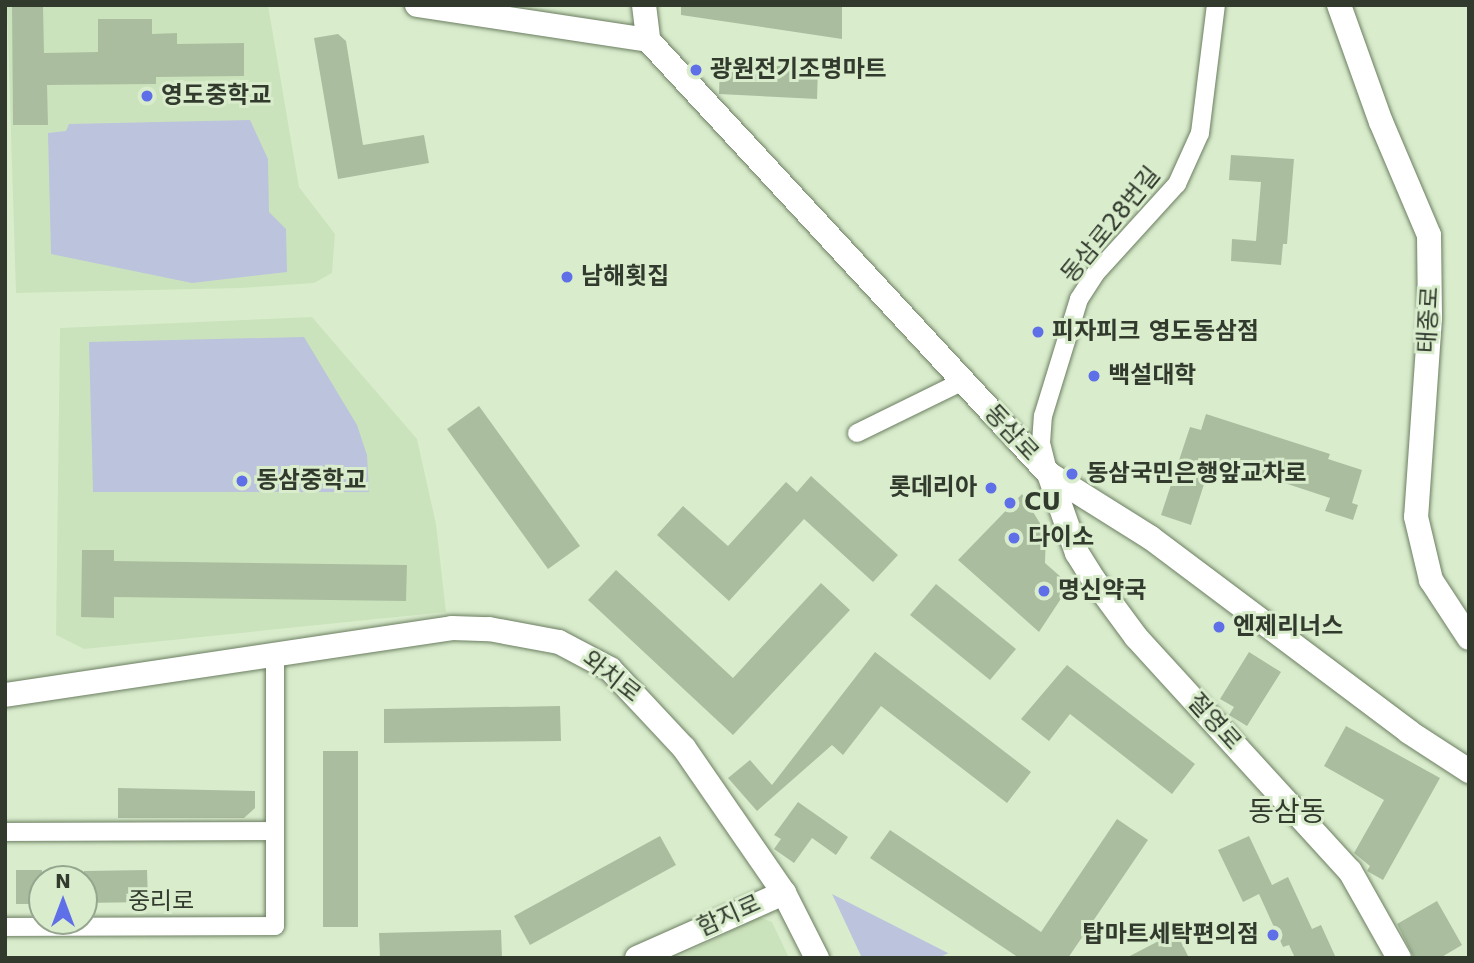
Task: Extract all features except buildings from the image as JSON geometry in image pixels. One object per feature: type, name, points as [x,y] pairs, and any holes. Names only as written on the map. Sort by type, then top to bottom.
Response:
[{"type":"main road","points":[[418,5],[648,40],[644,5]]},
{"type":"main road","name":"태종로","points":[[1339,5],[1381,122],[1429,235],[1430,318],[1416,517],[1431,579],[1469,638]]},
{"type":"main road","name":"동삼로","points":[[648,40],[1049,474],[1151,538],[1409,732],[1469,771]]},
{"type":"main road","name":"절영로","points":[[1049,474],[1077,553],[1101,589],[1136,637],[1350,872],[1399,958]]},
{"type":"main road","name":"와치로","points":[[5,695],[452,628],[524,635],[588,655],[610,670],[669,730],[783,892],[817,958]]},
{"type":"main road","name":"함지로","points":[[637,958],[783,892]]},
{"type":"street","name":"동삼로28번길","points":[[1049,474],[1041,443],[1043,416],[1079,299],[1095,274],[1157,210],[1188,166],[1200,133],[1216,5]]},
{"type":"street","points":[[857,433],[963,381]]},
{"type":"street","points":[[5,832],[275,831],[275,656]]},
{"type":"street","name":"중리로","points":[[5,927],[275,926],[275,831]]},
{"type":"shaded area","name":"영도중학교","points":[[7,5],[268,5],[299,187],[335,234],[332,273],[314,283],[242,288],[16,293]]},
{"type":"shaded area","points":[[250,120],[268,159],[269,212],[286,229],[287,272],[192,283],[51,254],[48,133],[66,131],[69,124]]},
{"type":"shaded area","name":"동삼중학교","points":[[312,317],[417,439],[436,524],[446,612],[84,649],[56,635],[60,328]]},
{"type":"shaded area","points":[[304,337],[357,425],[367,455],[369,492],[93,492],[89,342]]},
{"type":"shaded area","points":[[832,894],[949,953],[938,958],[862,958]]},
{"type":"shaded area","points":[[759,917],[772,922],[789,958],[676,958]]},
{"type":"place","name":"광원전기조명마트","points":[[696,70]]},
{"type":"place","name":"영도중학교","points":[[147,96]]},
{"type":"place","name":"남해횟집","points":[[567,277]]},
{"type":"place","name":"피자피크 영도동삼점","points":[[1038,332]]},
{"type":"place","name":"백설대학","points":[[1094,376]]},
{"type":"place","name":"동삼국민은행앞교차로","points":[[1072,474]]},
{"type":"place","name":"동삼중학교","points":[[242,481]]},
{"type":"place","name":"롯데리아","points":[[991,488]]},
{"type":"place","name":"CU","points":[[1010,503]]},
{"type":"place","name":"다이소","points":[[1014,538]]},
{"type":"place","name":"명신약국","points":[[1044,591]]},
{"type":"place","name":"엔제리너스","points":[[1219,627]]},
{"type":"place","name":"탑마트세탁편의점","points":[[1273,935]]},
{"type":"district","name":"동삼동","points":[[1287,812]]}]
